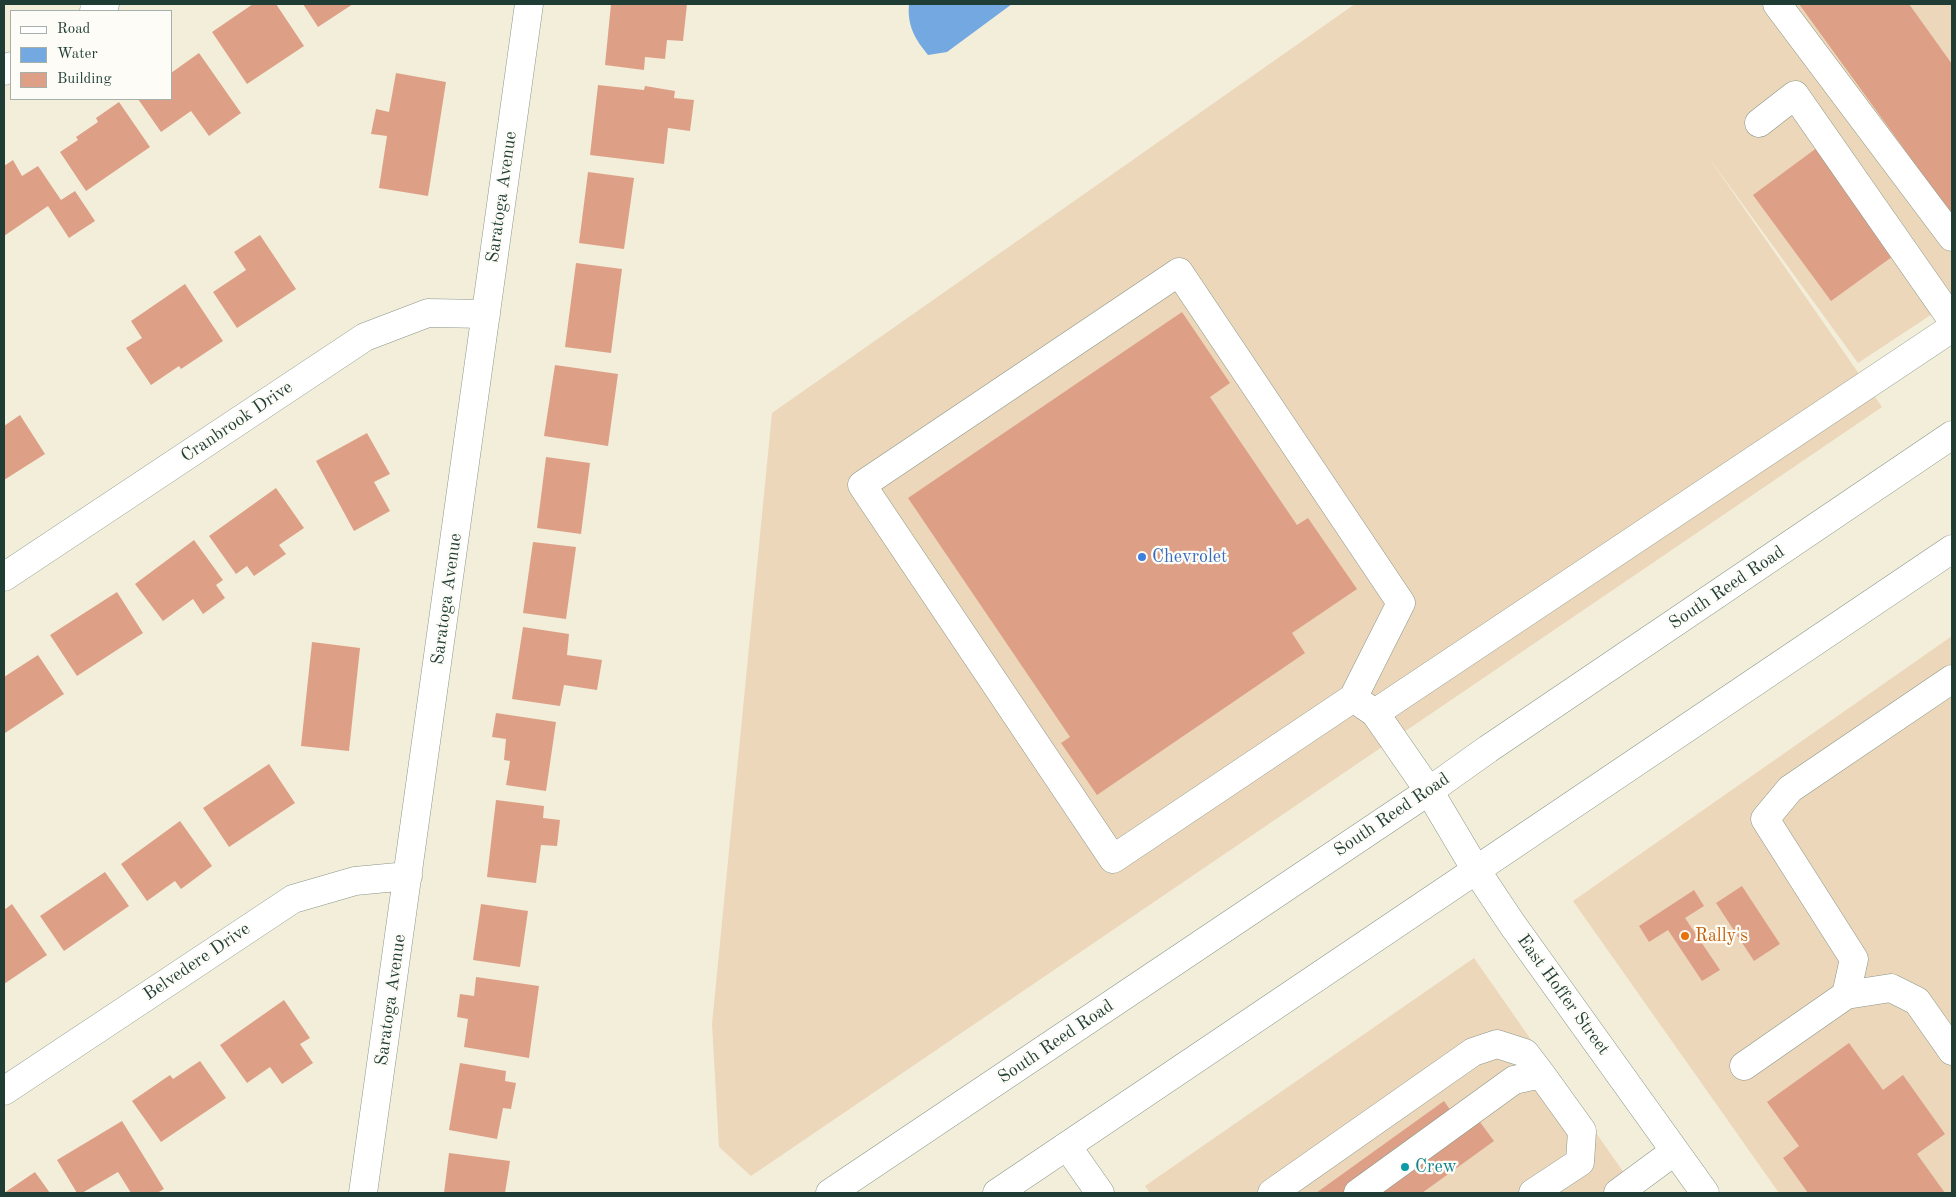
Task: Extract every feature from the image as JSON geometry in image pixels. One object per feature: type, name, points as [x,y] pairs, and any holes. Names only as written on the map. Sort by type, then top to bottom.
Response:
[{"type":"street","name":"Saratoga Avenue","points":[[363,1193],[529,4]]},
{"type":"street","points":[[1777,4],[1952,237]]},
{"type":"street","points":[[1759,123],[1795,95],[1952,320]]},
{"type":"street","points":[[1179,272],[1401,603],[1353,698],[1113,859],[862,486],[1179,272]]},
{"type":"street","name":"Cranbrook Drive","points":[[4,577],[365,336],[428,313],[486,314]]},
{"type":"street","points":[[1353,698],[1375,713],[1952,328]]},
{"type":"street","name":"South Reed Road","points":[[830,1193],[1429,791],[1488,749],[1952,435]]},
{"type":"street","points":[[997,1193],[1952,549]]},
{"type":"street","points":[[1846,995],[1854,958],[1765,819],[1790,789],[1952,679]]},
{"type":"street","name":"East Hoffer Street","points":[[1375,713],[1429,791],[1476,870],[1512,924],[1705,1193]]},
{"type":"street","name":"Belvedere Drive","points":[[4,1091],[293,899],[355,881],[408,876]]},
{"type":"street","points":[[1744,1066],[1846,995],[1891,988],[1917,1002],[1952,1051]]},
{"type":"street","points":[[1272,1193],[1472,1052],[1496,1044],[1526,1053],[1582,1131],[1580,1162],[1532,1193]]},
{"type":"street","points":[[1358,1193],[1514,1080],[1542,1074]]},
{"type":"street","points":[[1066,1146],[1100,1193]]},
{"type":"street","points":[[1618,1193],[1675,1151]]},
{"type":"shaded area","points":[[1355,4],[1952,4],[1952,301],[1858,363],[1707,155],[1882,407],[751,1176],[719,1147],[712,1024],[772,413]]},
{"type":"shaded area","points":[[1952,636],[1952,1193],[1779,1193],[1573,901]]},
{"type":"shaded area","points":[[1474,958],[1638,1193],[1150,1193],[1145,1186]]},
{"type":"water","points":[[909,4],[1012,4],[947,52],[928,55],[913,32],[909,19]]},
{"type":"building","points":[[253,4],[276,4],[304,46],[247,84],[212,32]]},
{"type":"building","points":[[303,4],[353,4],[318,27]]},
{"type":"building","points":[[611,4],[687,4],[683,41],[667,40],[665,59],[645,57],[644,70],[605,65]]},
{"type":"building","points":[[1799,4],[1909,4],[1952,64],[1952,215]]},
{"type":"building","points":[[199,53],[241,113],[209,136],[191,111],[161,132],[139,100],[172,100],[172,72]]},
{"type":"building","points":[[396,73],[446,82],[428,196],[379,188],[387,136],[371,134],[376,109],[389,112]]},
{"type":"building","points":[[598,85],[644,90],[645,86],[675,91],[674,98],[694,100],[690,131],[668,128],[664,164],[590,155]]},
{"type":"building","points":[[119,102],[150,147],[86,191],[60,152],[78,140],[76,137],[98,122],[96,118]]},
{"type":"building","points":[[1818,147],[1896,254],[1831,301],[1753,195]]},
{"type":"building","points":[[13,160],[22,176],[38,166],[61,200],[75,191],[95,221],[69,238],[48,206],[4,236],[4,166]]},
{"type":"building","points":[[588,172],[634,178],[624,249],[579,243]]},
{"type":"building","points":[[260,235],[296,289],[237,328],[213,292],[246,270],[234,252]]},
{"type":"building","points":[[576,263],[622,269],[611,353],[565,347]]},
{"type":"building","points":[[185,284],[223,341],[181,369],[179,366],[151,385],[126,348],[142,338],[131,321]]},
{"type":"building","name":"Chevrolet","points":[[1182,312],[1230,383],[1210,397],[1297,525],[1308,518],[1357,589],[1292,633],[1305,653],[1097,795],[1061,743],[1070,737],[908,498]]},
{"type":"building","points":[[555,365],[618,374],[608,446],[544,436]]},
{"type":"building","points":[[20,415],[45,454],[4,480],[4,426]]},
{"type":"building","points":[[367,433],[390,474],[374,482],[390,511],[354,531],[316,461]]},
{"type":"building","points":[[546,457],[590,463],[581,534],[537,528]]},
{"type":"building","points":[[276,488],[304,528],[279,545],[286,554],[254,576],[247,566],[236,574],[209,536]]},
{"type":"building","points":[[194,540],[223,580],[216,585],[225,598],[203,614],[193,599],[163,621],[135,584]]},
{"type":"building","points":[[533,542],[576,547],[566,619],[523,613]]},
{"type":"building","points":[[117,592],[143,633],[77,676],[50,635]]},
{"type":"building","points":[[523,627],[569,634],[567,655],[602,660],[597,690],[564,685],[560,706],[512,699]]},
{"type":"building","points":[[312,642],[360,648],[349,751],[301,746]]},
{"type":"building","points":[[38,655],[64,694],[5,733],[4,677]]},
{"type":"building","points":[[496,713],[556,722],[546,791],[506,785],[510,761],[504,760],[506,739],[492,737]]},
{"type":"building","points":[[269,764],[295,803],[229,847],[203,808]]},
{"type":"building","points":[[496,800],[544,806],[543,818],[560,820],[557,846],[541,845],[536,883],[487,877]]},
{"type":"building","points":[[180,821],[212,866],[181,889],[175,881],[147,901],[121,864]]},
{"type":"building","points":[[105,872],[129,906],[64,951],[40,916]]},
{"type":"building","points":[[1742,886],[1780,944],[1754,961],[1716,903]]},
{"type":"building","name":"Rally's","points":[[1694,890],[1704,906],[1685,918],[1720,970],[1702,981],[1668,930],[1649,942],[1639,926]]},
{"type":"building","points":[[12,904],[47,955],[4,984],[4,910]]},
{"type":"building","points":[[481,904],[528,911],[520,967],[473,960]]},
{"type":"building","points":[[476,977],[539,986],[529,1058],[464,1047],[468,1019],[457,1017],[460,994],[474,996]]},
{"type":"building","points":[[284,1000],[310,1038],[300,1044],[313,1063],[282,1084],[270,1067],[247,1083],[220,1045]]},
{"type":"building","points":[[1849,1043],[1883,1090],[1903,1075],[1945,1134],[1917,1154],[1945,1193],[1808,1193],[1783,1158],[1799,1146],[1767,1102]]},
{"type":"building","points":[[200,1061],[226,1098],[161,1142],[132,1101],[170,1075],[173,1079]]},
{"type":"building","points":[[460,1063],[506,1071],[505,1081],[516,1083],[511,1109],[503,1108],[497,1139],[449,1130]]},
{"type":"building","name":"Crew","points":[[1444,1101],[1463,1128],[1477,1118],[1494,1141],[1422,1193],[1316,1193]]},
{"type":"building","points":[[122,1121],[164,1189],[157,1193],[131,1193],[118,1172],[82,1193],[77,1193],[57,1160]]},
{"type":"building","points":[[449,1153],[510,1161],[505,1193],[444,1193]]},
{"type":"building","points":[[35,1172],[50,1193],[4,1193]]},
{"type":"place","name":"Chevrolet","points":[[1142,557]]},
{"type":"place","name":"Rally's","points":[[1685,936]]},
{"type":"place","name":"Crew","points":[[1405,1167]]}]
